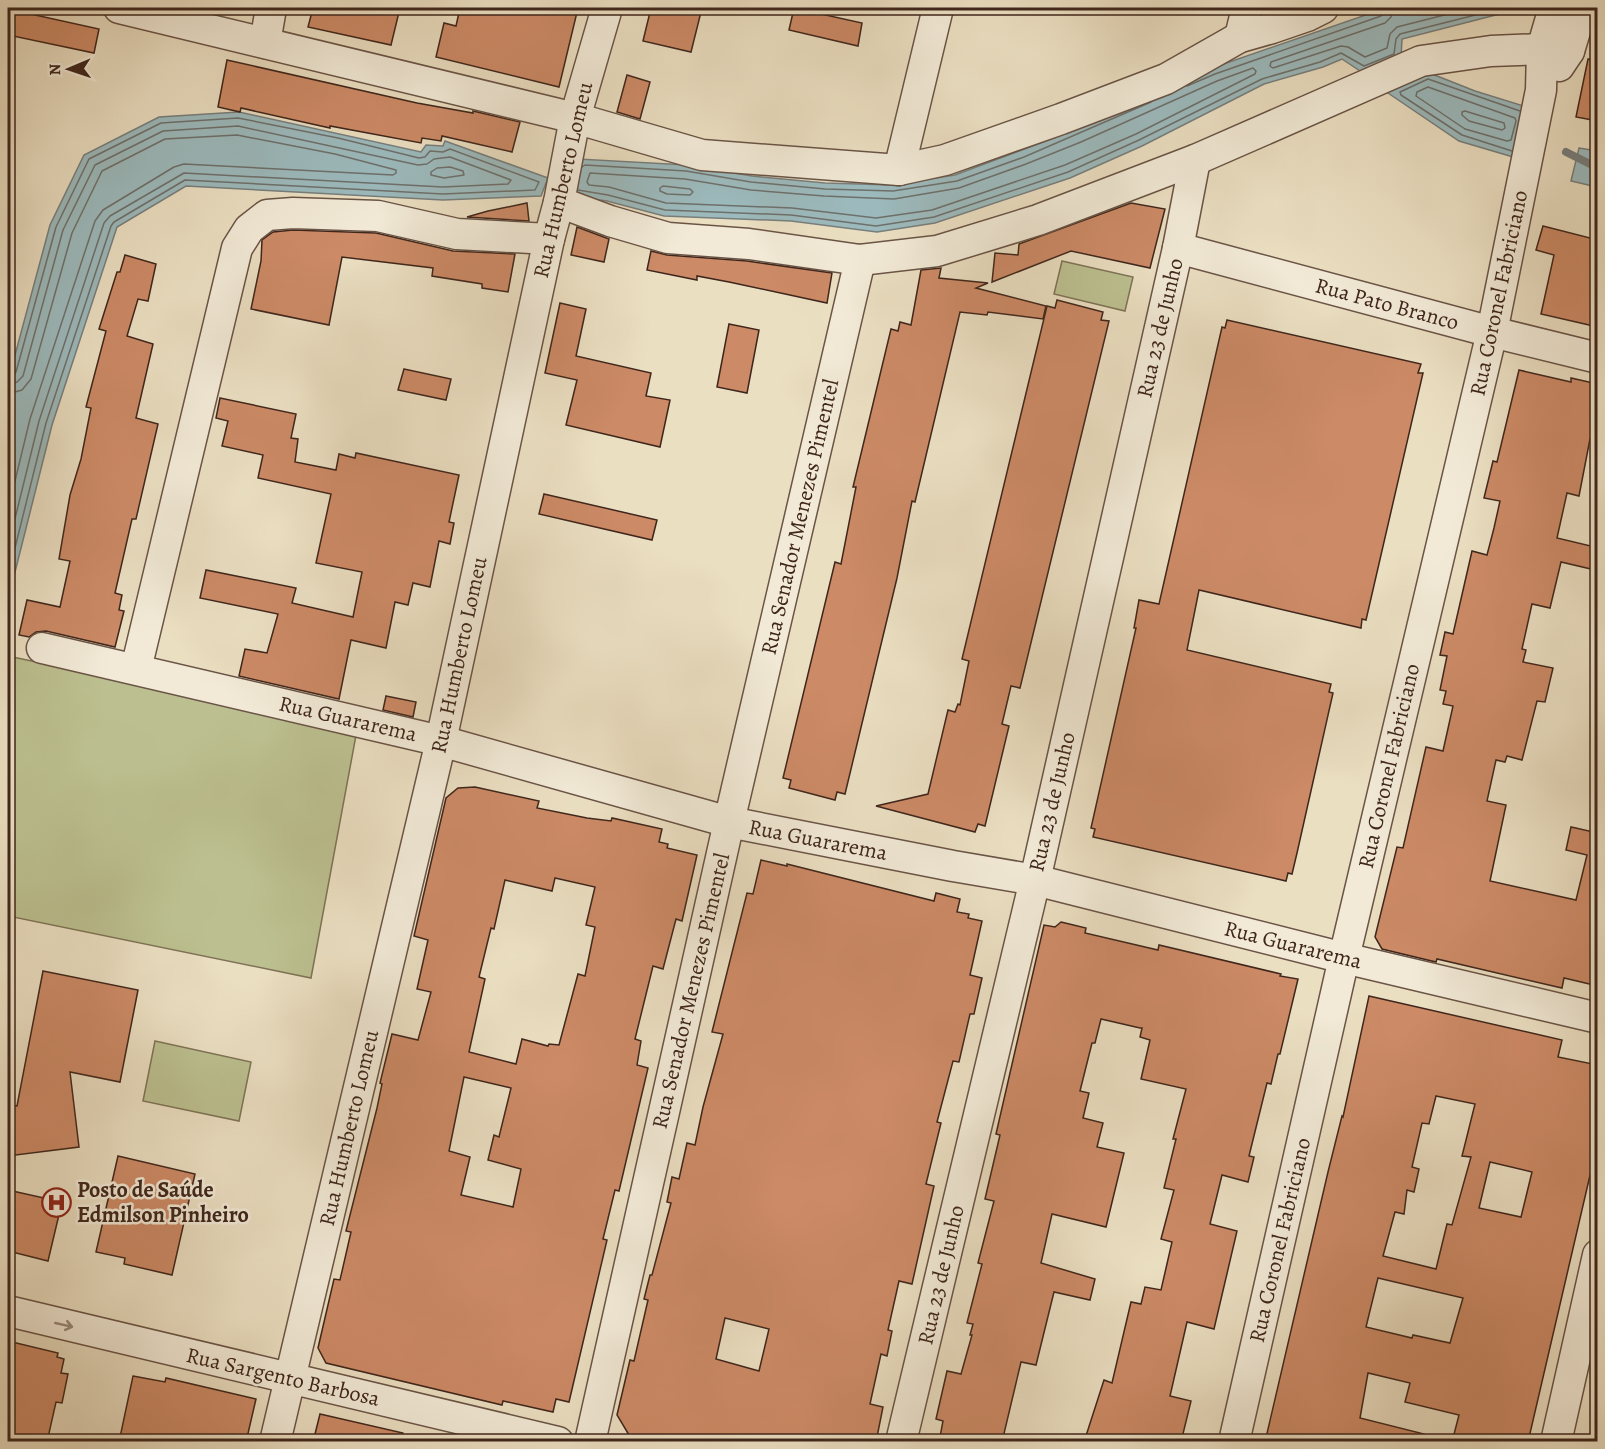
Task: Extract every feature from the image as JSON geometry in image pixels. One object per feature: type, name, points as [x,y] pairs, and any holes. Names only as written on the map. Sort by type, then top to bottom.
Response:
[{"type":"street","points":[[119,8],[575,118],[702,155],[899,170],[945,160],[1166,79],[1240,37],[1308,16],[1323,8]]},
{"type":"street","points":[[265,43],[271,8]]},
{"type":"street","name":"Rua Humberto Lomeu","points":[[275,1442],[441,741],[549,239],[559,202],[575,118],[607,8]]},
{"type":"street","points":[[899,170],[938,8]]},
{"type":"street","points":[[1240,37],[1247,8]]},
{"type":"street","name":"Rua Coronel Fabriciano","points":[[1554,8],[1556,50]]},
{"type":"street","name":"Rua Coronel Fabriciano","points":[[1234,1442],[1344,958],[1492,332],[1541,90],[1556,50],[1582,8]]},
{"type":"street","points":[[559,202],[610,221],[668,238],[748,244],[860,260],[937,250],[1038,220],[1195,160],[1421,61],[1491,51],[1556,50]]},
{"type":"street","name":"Rua 23 de Junho","points":[[901,1442],[1035,880],[1178,248],[1195,160]]},
{"type":"street","points":[[136,669],[237,248],[249,229],[267,215],[293,213],[378,216],[457,234],[549,239]]},
{"type":"street","name":"Rua Pato Branco","points":[[1178,248],[1598,358]]},
{"type":"street","name":"Rua Senador Menezes Pimentel","points":[[590,1442],[729,822],[860,260]]},
{"type":"street","name":"Rua Guararema","points":[[42,648],[441,741],[729,822],[1035,880],[1344,958],[1598,1018]]},
{"type":"street","points":[[1556,1442],[1598,1255]]},
{"type":"street","name":"Rua Sargento Barbosa","points":[[8,1311],[558,1442]]},
{"type":"green space","points":[[1062,261],[1133,277],[1125,311],[1054,294]]},
{"type":"green space","points":[[8,656],[357,730],[311,978],[8,916]]},
{"type":"green space","points":[[155,1041],[251,1062],[239,1121],[143,1101]]},
{"type":"water","points":[[1386,8],[1523,8],[1402,39],[1401,58],[1363,73],[1342,59],[1323,67],[1264,84],[1142,146],[1070,178],[935,223],[877,232],[791,221],[664,216],[607,201],[570,196],[578,159],[687,165],[752,176],[825,183],[892,185],[955,175],[1075,130],[1212,68]]},
{"type":"water","points":[[1427,72],[1475,91],[1533,109],[1520,159],[1459,141],[1385,91]]},
{"type":"water","points":[[239,112],[421,152],[426,145],[443,146],[445,141],[548,178],[541,196],[443,200],[186,186],[117,227],[52,425],[14,576],[8,591],[8,381],[50,225],[84,155],[159,117]]},
{"type":"water","points":[[1579,148],[1597,151],[1597,187],[1571,181]]},
{"type":"building","points":[[313,8],[400,8],[391,45],[308,27]]},
{"type":"building","points":[[460,8],[578,8],[559,87],[436,57],[444,23],[456,26]]},
{"type":"building","points":[[651,8],[702,8],[691,52],[643,41]]},
{"type":"building","points":[[794,8],[862,23],[858,46],[789,30]]},
{"type":"building","points":[[8,9],[99,29],[94,53],[8,35]]},
{"type":"building","points":[[1588,59],[1598,60],[1598,121],[1576,117]]},
{"type":"building","points":[[227,60],[417,103],[473,113],[473,111],[520,122],[512,152],[442,136],[441,141],[422,138],[421,143],[330,126],[330,128],[241,108],[240,112],[218,107]]},
{"type":"building","points":[[627,75],[650,82],[640,119],[617,112]]},
{"type":"building","points":[[527,203],[529,221],[467,217],[488,211]]},
{"type":"building","points":[[1131,203],[1165,209],[1150,268],[1071,251],[992,282],[995,253],[1018,255],[1019,244]]},
{"type":"building","points":[[1543,226],[1598,240],[1598,327],[1541,314],[1554,255],[1536,250]]},
{"type":"building","points":[[577,227],[609,239],[604,262],[571,255]]},
{"type":"building","points":[[293,230],[376,233],[453,251],[515,254],[508,292],[482,288],[482,284],[432,276],[433,268],[342,257],[329,325],[251,309],[261,261],[262,240],[273,232]]},
{"type":"building","points":[[651,251],[667,255],[747,261],[832,273],[827,303],[697,276],[697,280],[647,270]]},
{"type":"building","points":[[125,255],[156,264],[148,301],[138,299],[127,336],[153,344],[136,418],[158,424],[136,519],[132,519],[115,593],[122,595],[119,610],[124,611],[115,647],[46,631],[36,632],[29,637],[19,635],[27,600],[60,607],[70,561],[59,559],[70,495],[81,459],[91,408],[86,407],[106,331],[99,329],[117,272],[120,272]]},
{"type":"building","points":[[941,268],[939,278],[988,283],[976,288],[1046,306],[1043,319],[988,312],[987,315],[960,312],[915,502],[912,501],[897,578],[845,794],[837,792],[835,800],[789,788],[791,780],[783,778],[835,562],[841,564],[856,487],[853,487],[891,329],[898,331],[900,322],[911,325],[921,270]]},
{"type":"building","points":[[1057,300],[1103,312],[1101,320],[1109,321],[1020,688],[1011,686],[1002,724],[1009,726],[985,826],[978,824],[975,832],[876,806],[928,794],[948,710],[955,712],[958,704],[960,705],[969,661],[962,659],[1047,306],[1055,308]]},
{"type":"building","points":[[560,303],[586,309],[576,356],[651,373],[646,396],[670,400],[660,447],[566,425],[577,380],[545,373]]},
{"type":"building","points":[[1227,320],[1421,364],[1418,373],[1423,373],[1366,620],[1362,619],[1361,628],[1199,590],[1187,650],[1331,684],[1329,692],[1333,693],[1297,853],[1292,874],[1288,873],[1286,881],[1093,837],[1095,829],[1091,828],[1136,628],[1134,628],[1139,600],[1159,604],[1222,327],[1225,328]]},
{"type":"building","points":[[729,324],[759,330],[747,393],[717,387]]},
{"type":"building","points":[[404,369],[451,379],[446,400],[398,390]]},
{"type":"building","points":[[1519,370],[1571,382],[1571,378],[1598,384],[1598,438],[1590,439],[1579,496],[1567,493],[1557,538],[1595,547],[1591,569],[1561,562],[1550,608],[1532,604],[1522,649],[1526,650],[1523,662],[1553,668],[1545,702],[1537,701],[1522,760],[1507,756],[1505,762],[1496,760],[1487,801],[1506,805],[1490,881],[1576,900],[1587,855],[1566,850],[1571,827],[1598,833],[1598,986],[1564,978],[1562,988],[1437,959],[1436,962],[1382,949],[1375,937],[1397,847],[1403,848],[1426,747],[1443,751],[1453,706],[1443,704],[1446,691],[1440,690],[1447,656],[1440,655],[1445,632],[1453,634],[1472,551],[1487,555],[1500,501],[1484,498],[1493,461],[1497,462]]},
{"type":"building","points":[[220,398],[296,414],[291,438],[298,439],[295,462],[336,470],[339,454],[355,458],[356,453],[459,475],[449,522],[454,523],[450,544],[439,541],[430,587],[413,583],[408,605],[395,602],[386,648],[351,640],[339,699],[239,676],[245,649],[267,653],[278,614],[200,598],[206,570],[296,588],[292,603],[353,617],[362,572],[316,563],[331,494],[258,478],[263,455],[222,446],[228,421],[216,418]]},
{"type":"building","points":[[544,494],[657,520],[652,540],[539,514]]},
{"type":"building","points":[[386,696],[416,702],[413,717],[383,710]]},
{"type":"building","points":[[475,787],[539,801],[537,808],[587,818],[611,821],[612,818],[662,829],[659,842],[668,844],[667,848],[697,855],[682,921],[676,919],[663,969],[653,966],[635,1039],[641,1041],[637,1065],[648,1068],[619,1191],[615,1190],[603,1239],[607,1240],[569,1402],[556,1399],[553,1412],[503,1401],[502,1405],[326,1363],[318,1348],[334,1279],[340,1280],[351,1232],[346,1231],[377,1108],[382,1084],[380,1083],[392,1034],[418,1040],[431,992],[417,989],[428,940],[414,936],[446,798],[458,788]],"holes":[[[555,878],[595,887],[586,925],[595,927],[585,976],[578,974],[559,1045],[549,1044],[548,1046],[522,1039],[516,1064],[469,1052],[485,979],[479,977],[491,928],[494,929],[505,880],[552,891]],[[464,1077],[511,1088],[499,1137],[494,1135],[488,1160],[521,1169],[513,1207],[461,1195],[470,1157],[449,1151]]]},
{"type":"building","points":[[761,860],[787,866],[787,864],[934,901],[936,893],[960,899],[957,912],[969,914],[968,918],[982,921],[970,975],[982,978],[974,1014],[970,1014],[959,1062],[953,1061],[937,1122],[941,1123],[926,1184],[934,1186],[912,1284],[899,1281],[888,1330],[892,1331],[887,1356],[881,1354],[870,1404],[883,1407],[876,1442],[658,1442],[629,1435],[617,1415],[630,1360],[634,1361],[648,1300],[644,1299],[671,1203],[667,1202],[672,1177],[679,1179],[687,1143],[695,1145],[723,1034],[712,1032],[747,893],[753,894]],"holes":[[[725,1318],[769,1329],[759,1371],[716,1359]]]},
{"type":"building","points":[[1061,922],[1086,928],[1085,933],[1158,950],[1159,945],[1298,979],[1280,1054],[1278,1054],[1271,1084],[1267,1083],[1249,1156],[1254,1157],[1248,1182],[1222,1175],[1210,1224],[1237,1231],[1214,1329],[1187,1322],[1170,1396],[1191,1401],[1181,1442],[1084,1442],[1104,1380],[1112,1383],[1131,1302],[1141,1304],[1145,1287],[1161,1290],[1172,1242],[1161,1239],[1174,1190],[1164,1188],[1176,1139],[1173,1139],[1186,1089],[1141,1079],[1150,1040],[1140,1037],[1142,1028],[1101,1019],[1095,1043],[1092,1043],[1080,1091],[1089,1093],[1083,1118],[1103,1123],[1097,1147],[1124,1153],[1106,1227],[1052,1214],[1041,1263],[1095,1279],[1090,1300],[1054,1292],[1036,1365],[1021,1362],[1002,1442],[939,1442],[943,1421],[936,1419],[947,1371],[961,1374],[972,1335],[970,1335],[973,1324],[967,1323],[982,1264],[978,1263],[994,1201],[985,1199],[1000,1135],[996,1134],[1044,925],[1055,927]]},
{"type":"building","points":[[43,971],[138,990],[120,1082],[70,1072],[79,1147],[8,1156],[8,1105],[17,1106]]},
{"type":"building","points":[[1369,996],[1562,1040],[1558,1057],[1598,1065],[1598,1107],[1591,1139],[1598,1141],[1528,1442],[1452,1442],[1459,1415],[1405,1402],[1410,1383],[1368,1373],[1360,1418],[1424,1434],[1423,1442],[1265,1442],[1343,1117]],"holes":[[[1436,1096],[1475,1104],[1462,1156],[1471,1157],[1452,1225],[1447,1224],[1436,1269],[1383,1256],[1395,1212],[1404,1214],[1407,1190],[1414,1192],[1419,1169],[1412,1167],[1422,1123],[1429,1124]],[[1490,1162],[1532,1172],[1521,1217],[1479,1208]],[[1378,1278],[1463,1298],[1450,1343],[1413,1335],[1412,1338],[1366,1327]]]},
{"type":"building","points":[[118,1156],[195,1174],[172,1275],[124,1264],[125,1258],[96,1252]]},
{"type":"building","points":[[8,1190],[62,1202],[48,1261],[8,1251]]},
{"type":"building","points":[[8,1341],[58,1353],[57,1357],[64,1359],[61,1373],[68,1374],[62,1403],[56,1402],[47,1442],[8,1442]]},
{"type":"building","points":[[133,1376],[165,1382],[166,1378],[256,1399],[246,1442],[119,1442]]},
{"type":"building","points":[[320,1414],[403,1433],[402,1442],[313,1442]]},
{"type":"waterway","points":[[1566,152],[1598,168]]},
{"type":"place","name":"Posto de Saúde Edmilson Pinheiro","points":[[56,1203]]}]
